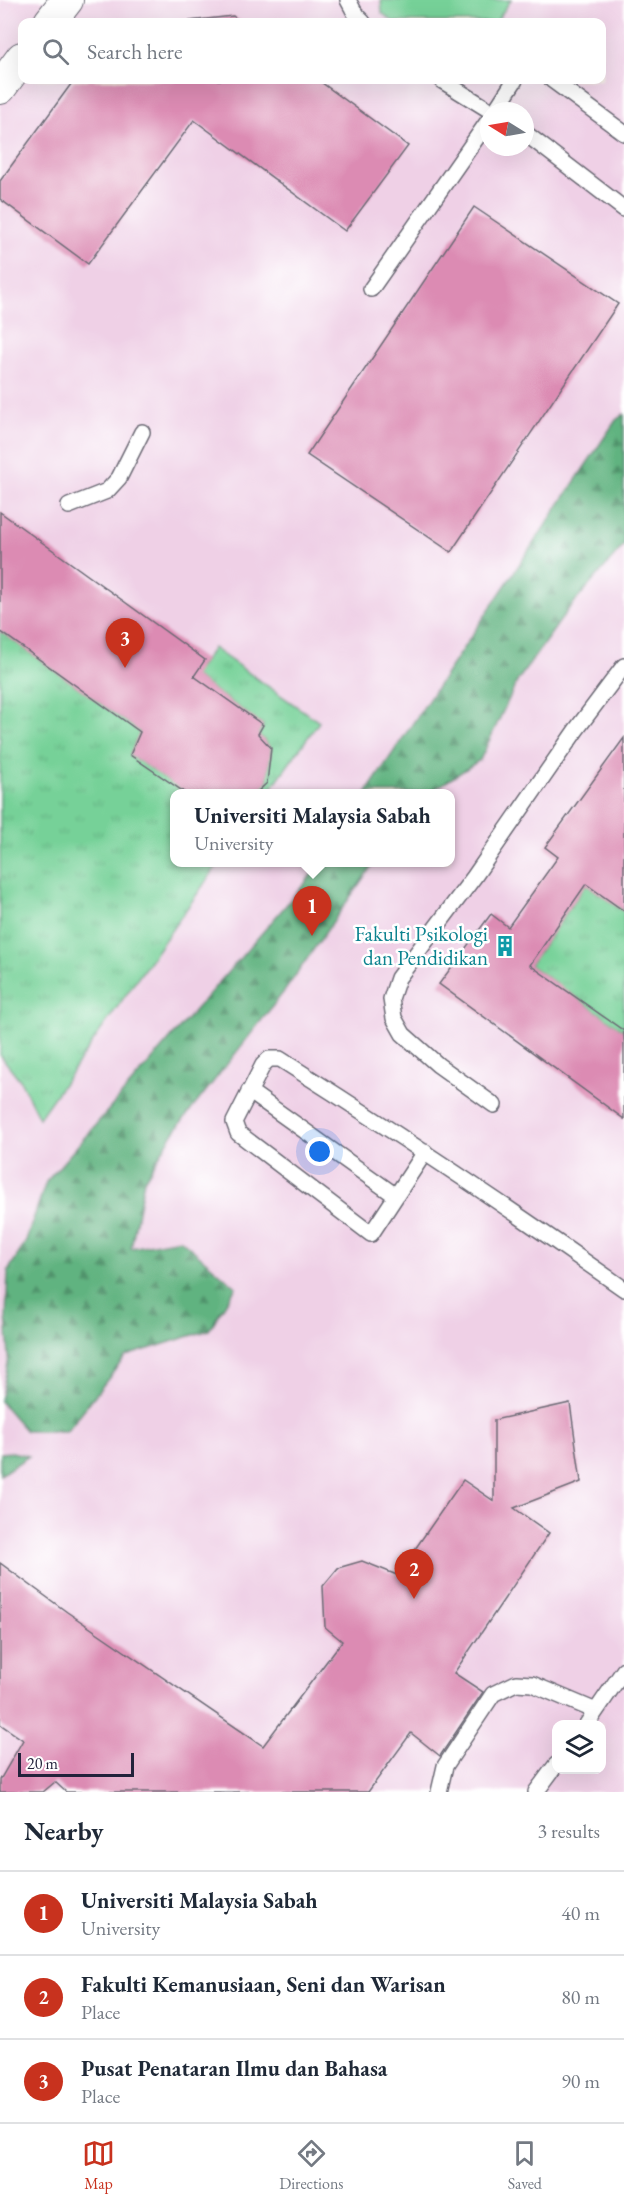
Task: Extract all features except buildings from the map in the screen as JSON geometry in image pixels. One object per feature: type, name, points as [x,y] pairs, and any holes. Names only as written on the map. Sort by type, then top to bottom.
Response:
[{"type":"street","points":[[53,18],[67,0]]},
{"type":"street","points":[[0,88],[18,63]]},
{"type":"lane","points":[[348,0],[359,18]]},
{"type":"lane","points":[[448,84],[480,103]]},
{"type":"lane","points":[[499,102],[512,84]]},
{"type":"lane","points":[[557,84],[624,134]]},
{"type":"lane","points":[[371,289],[480,133]]},
{"type":"lane","points":[[534,140],[624,209]]},
{"type":"lane","points":[[69,506],[107,491],[119,478],[142,432]]},
{"type":"lane","points":[[494,1105],[438,1065],[403,1034],[394,1018],[391,999],[398,978],[624,666]]},
{"type":"lane","points":[[425,1152],[371,1234],[238,1133],[234,1122],[263,1065],[269,1059],[280,1059],[425,1152],[503,1203],[624,1289]]},
{"type":"lane","points":[[249,1091],[396,1196]]},
{"type":"lane","points":[[590,1720],[624,1670]]},
{"type":"lane","points":[[439,1792],[445,1766],[494,1694],[516,1683],[532,1684],[596,1711]]},
{"type":"lane","points":[[536,1792],[552,1770]]},
{"type":"shaded area","points":[[0,0],[624,0],[624,1792],[0,1792]]},
{"type":"green space","points":[[381,0],[511,0],[499,18],[389,18],[382,13]]},
{"type":"green space","points":[[624,414],[624,545],[568,610],[518,680],[480,760],[435,789],[369,789],[616,420]]},
{"type":"green space","points":[[0,631],[140,732],[130,755],[181,789],[170,789],[170,867],[216,867],[39,1118],[20,1080],[0,1055]]},
{"type":"green space","points":[[213,648],[319,722],[271,789],[260,789],[267,783],[271,748],[258,734],[263,725],[194,676]]},
{"type":"green space","points":[[317,867],[371,867],[286,989],[174,1132],[144,1180],[131,1248],[180,1239],[236,1287],[209,1330],[126,1356],[67,1431],[26,1431],[0,1401],[9,1358],[6,1317],[8,1271],[25,1243],[46,1182],[307,881]]},
{"type":"green space","points":[[586,884],[624,911],[624,1031],[530,965]]},
{"type":"green space","points":[[12,1452],[29,1456],[0,1475],[0,1453]]},
{"type":"place","name":"Pusat Penataran Ilmu dan Bahasa","points":[[125,668]]},
{"type":"place","name":"Universiti Malaysia Sabah","points":[[312,936]]},
{"type":"place","name":"Fakulti Psikologi dan Pendidikan","points":[[505,946]]},
{"type":"place","name":"Fakulti Kemanusiaan, Seni dan Warisan","points":[[414,1599]]}]
